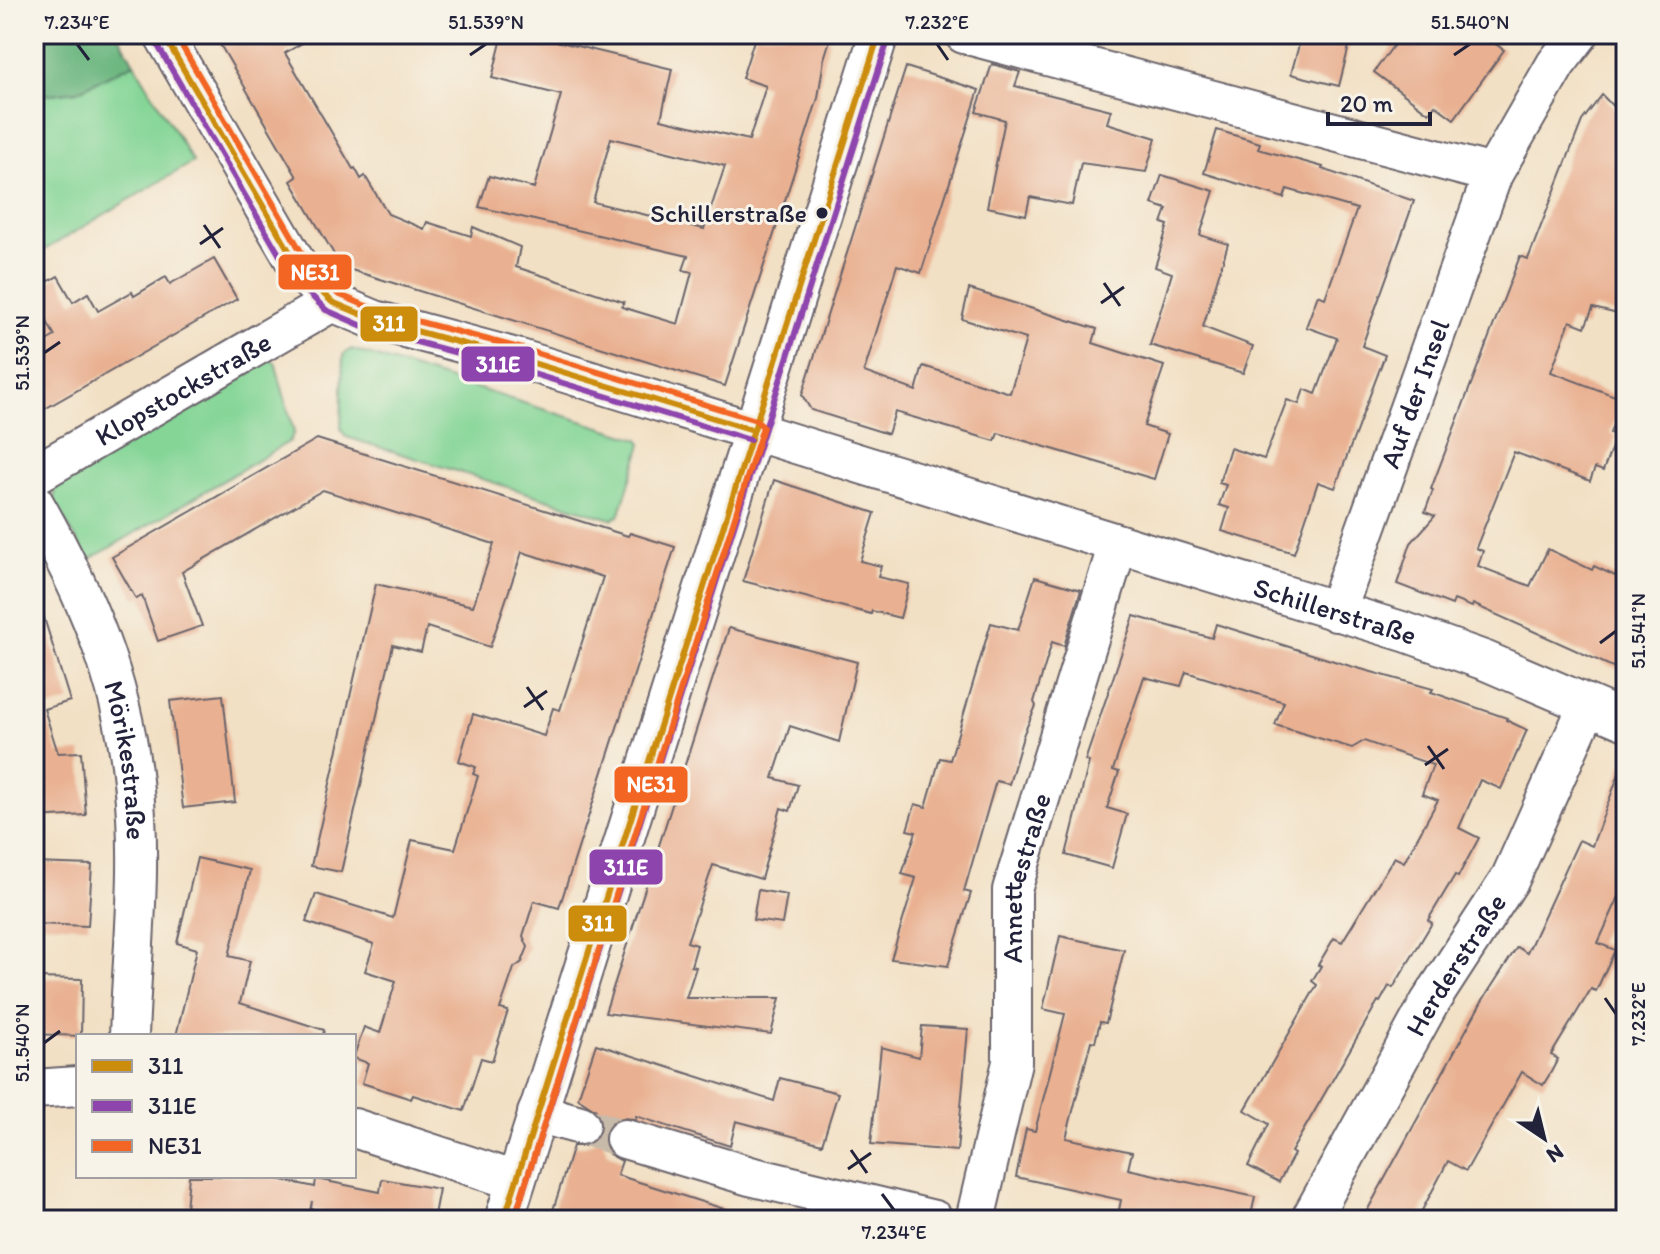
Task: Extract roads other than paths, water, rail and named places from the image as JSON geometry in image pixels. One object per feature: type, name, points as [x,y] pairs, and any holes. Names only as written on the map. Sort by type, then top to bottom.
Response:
[{"type":"street","name":"Schillerstraße","points":[[163,34],[302,273],[332,302],[375,320],[520,359],[1336,612],[1486,661],[1626,721]]},
{"type":"street","points":[[504,1220],[879,34]]},
{"type":"street","points":[[964,34],[1493,174]]},
{"type":"street","name":"Auf der Insel","points":[[1336,612],[1493,174],[1556,64],[1579,34]]},
{"type":"street","name":"Klopstockstraße","points":[[34,475],[332,302]]},
{"type":"street","name":"Mörikestraße","points":[[34,503],[87,602],[115,684],[127,739],[134,781],[137,846],[129,1034]]},
{"type":"street","name":"Annettestraße","points":[[975,1220],[1012,1062],[1012,890],[1118,544]]},
{"type":"street","name":"Herderstraße","points":[[1310,1220],[1430,1002],[1510,879],[1588,705]]},
{"type":"street","points":[[34,1089],[76,1086]]},
{"type":"street","points":[[537,1113],[580,1125]]},
{"type":"street","points":[[356,1129],[516,1181]]},
{"type":"street","points":[[625,1139],[750,1176],[934,1220]]},
{"type":"tunnel","points":[[580,1125],[625,1139]]},
{"type":"place","name":"Schillerstraße","points":[[822,213]]}]
